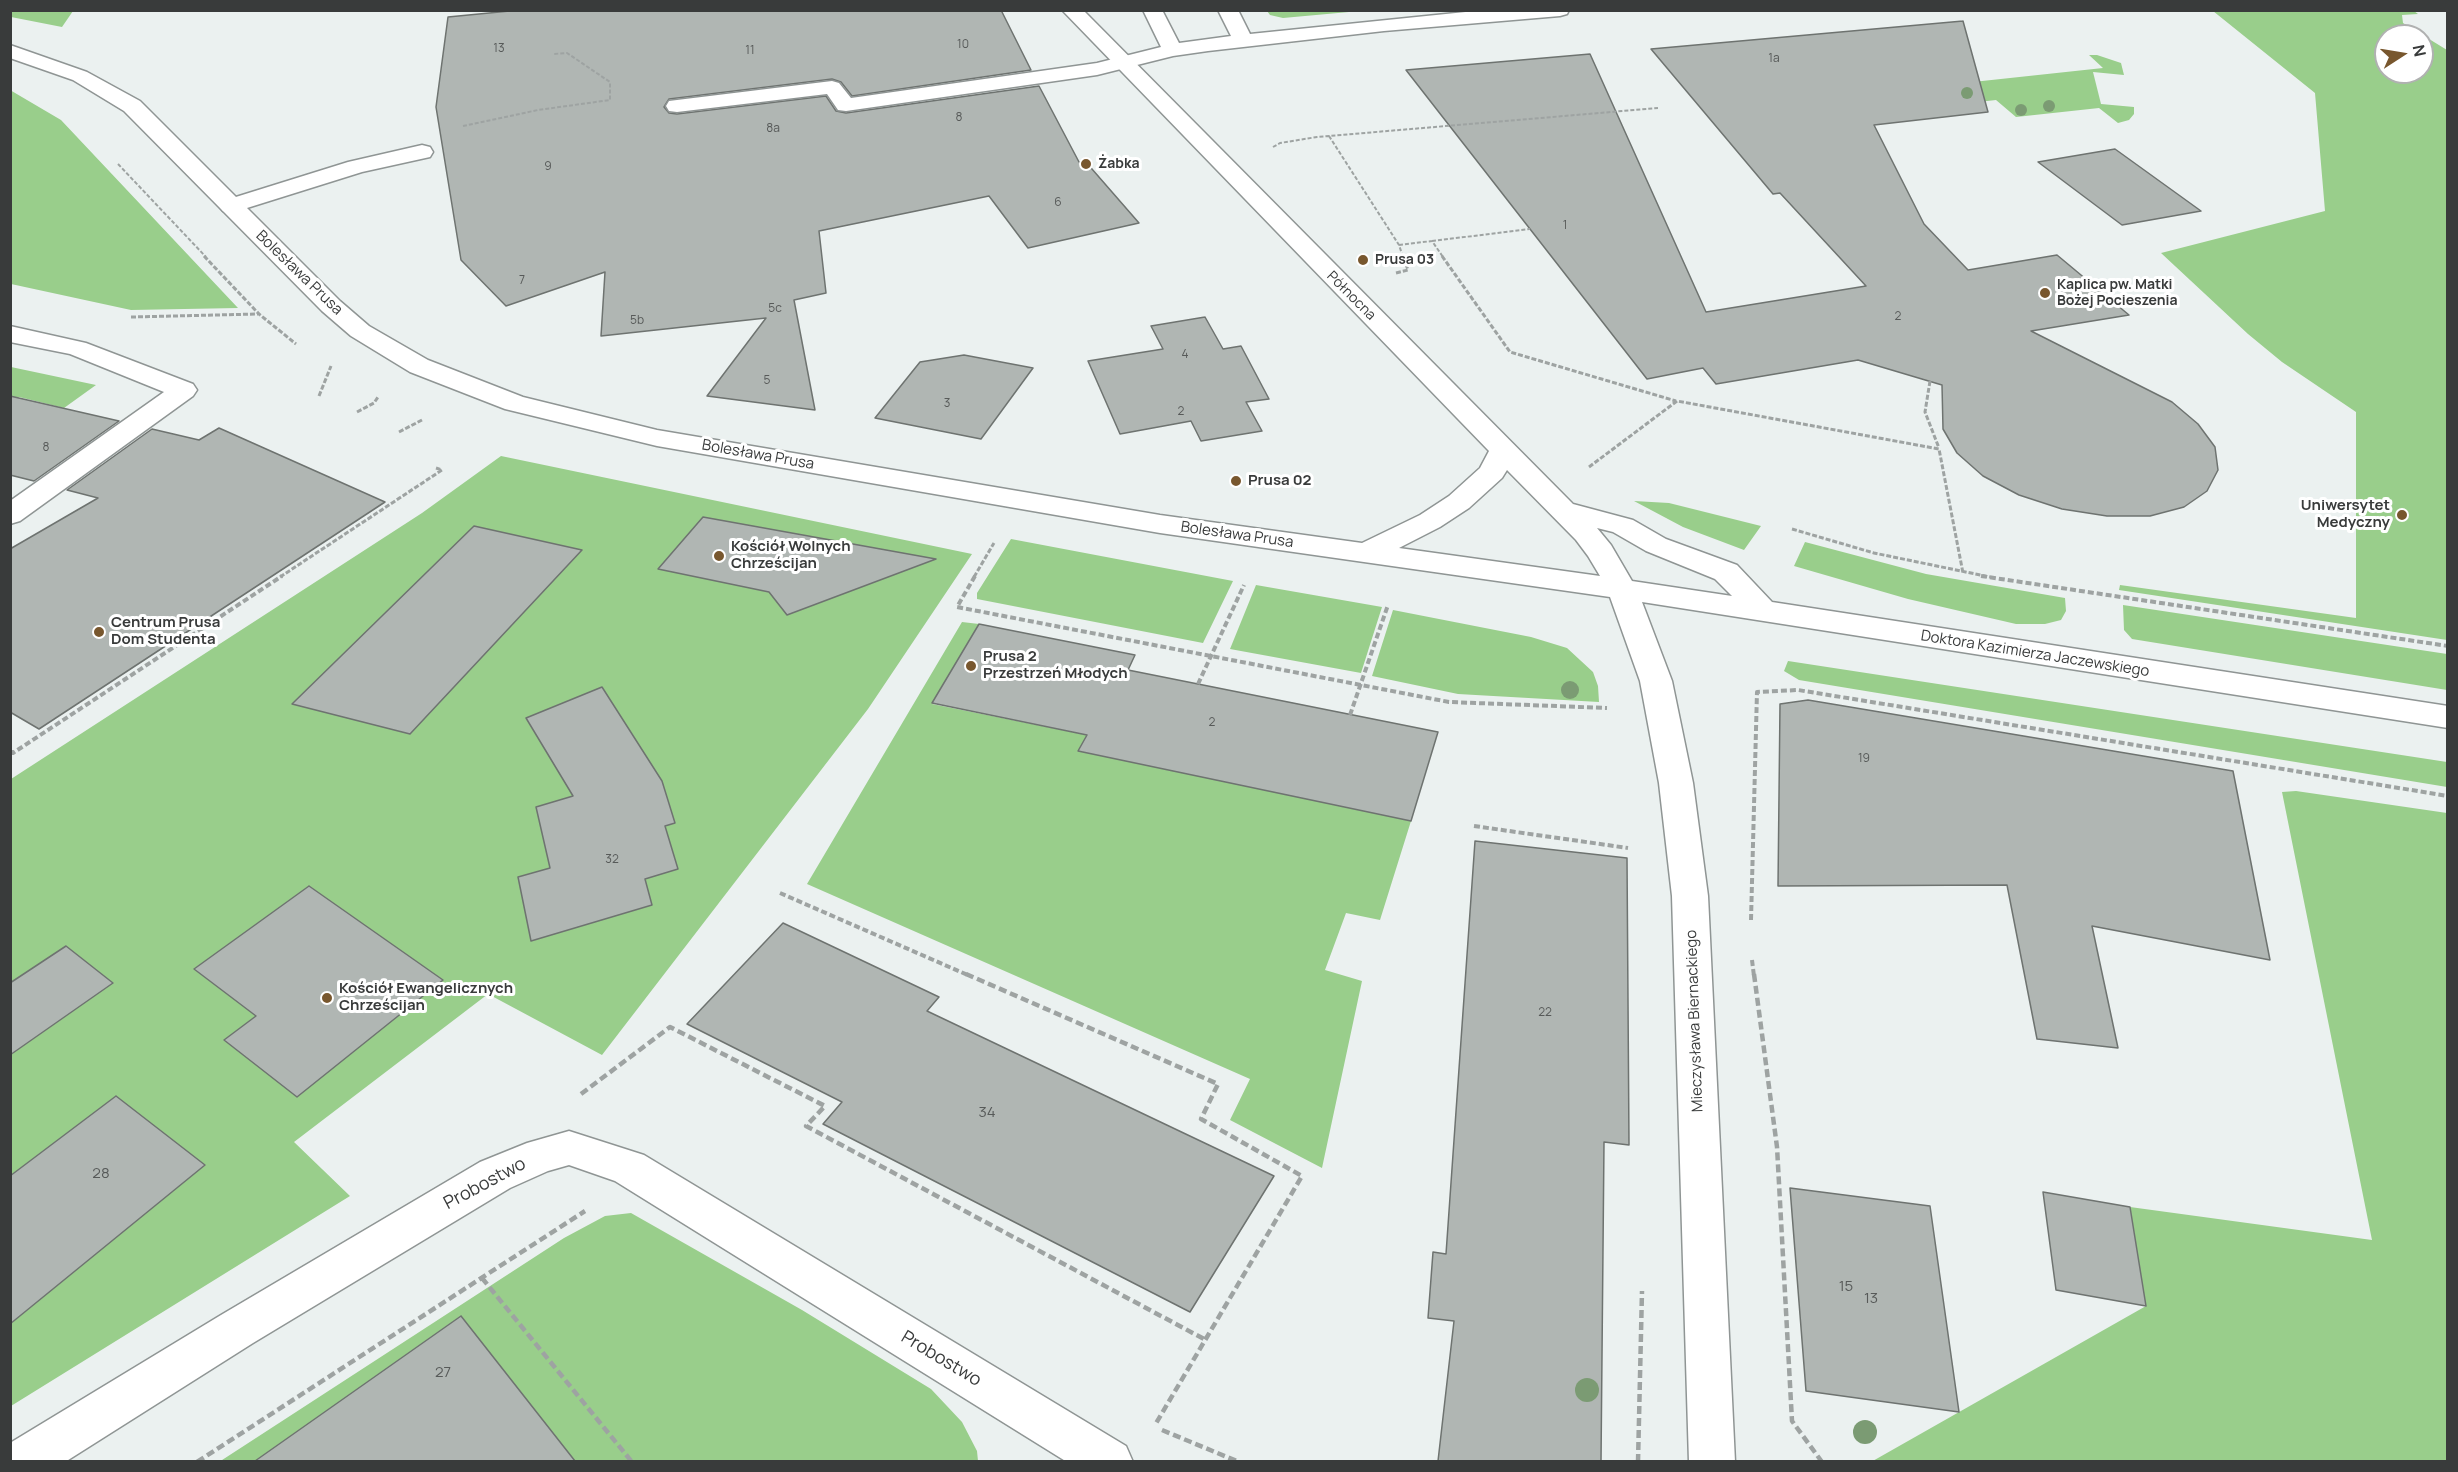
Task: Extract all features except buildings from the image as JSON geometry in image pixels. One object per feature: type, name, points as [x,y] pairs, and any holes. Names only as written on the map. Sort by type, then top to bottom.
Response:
[{"type":"street","name":"Północna","points":[[1071,10],[1562,510],[1600,552],[1622,590]]},
{"type":"street","points":[[1152,10],[1173,50]]},
{"type":"street","points":[[1228,10],[1243,41]]},
{"type":"street","points":[[677,106],[832,87],[846,105],[1097,69],[1173,50],[1384,26],[1560,10]]},
{"type":"street","name":"Bolesława Prusa","points":[[10,51],[80,76],[132,106],[331,306],[360,331],[419,366],[514,403],[657,438],[1149,522],[1622,590]]},
{"type":"street","points":[[231,206],[356,168],[422,152]]},
{"type":"street","points":[[10,334],[77,348],[184,390],[10,515]]},
{"type":"street","points":[[1366,553],[1430,521],[1459,502],[1492,472],[1503,450]]},
{"type":"street","points":[[1562,510],[1623,526],[1656,545],[1726,572],[1764,612]]},
{"type":"street","name":"Doktora Kazimierza Jaczewskiego","points":[[1622,590],[2448,717]]},
{"type":"street","name":"Mieczysława Biernackiego","points":[[1622,590],[1656,681],[1676,783],[1690,896],[1712,1461]]},
{"type":"street","name":"Probostwo","points":[[22,1461],[495,1174],[541,1155],[569,1148],[629,1168],[1110,1461]]},
{"type":"path","points":[[462,126],[538,110],[610,100],[610,82],[567,53],[554,54]]},
{"type":"path","points":[[1266,151],[1280,143],[1329,136],[1658,108]]},
{"type":"path","points":[[1329,136],[1399,245],[1408,270],[1386,275]]},
{"type":"path","points":[[1399,245],[1530,229]]},
{"type":"path","points":[[1432,241],[1510,352],[1677,401],[1939,449]]},
{"type":"path","points":[[123,317],[259,314]]},
{"type":"path","points":[[319,396],[331,366]]},
{"type":"path","points":[[1930,381],[1925,412],[1939,449],[1963,573]]},
{"type":"path","points":[[357,412],[374,403],[380,395]]},
{"type":"path","points":[[1586,469],[1677,401]]},
{"type":"path","points":[[10,751],[13,753],[33,740],[442,470],[436,468]]},
{"type":"path","points":[[1792,529],[1874,553],[1963,573],[2448,646]]},
{"type":"path","points":[[996,539],[957,607],[1362,683],[1449,702],[1616,708]]},
{"type":"path","points":[[1198,684],[1247,579]]},
{"type":"path","points":[[1350,715],[1389,601]]},
{"type":"path","points":[[1750,929],[1757,692],[1798,690],[2448,796]]},
{"type":"path","points":[[1474,826],[1637,849]]},
{"type":"path","points":[[780,893],[1218,1084],[1201,1119],[1302,1176],[1154,1426],[1239,1461]]},
{"type":"path","points":[[1751,953],[1777,1148],[1792,1421],[1822,1461]]},
{"type":"path","points":[[197,1461],[593,1207]]},
{"type":"path","points":[[482,1278],[632,1461]]},
{"type":"green space","points":[[10,11],[73,11],[62,27],[11,17]]},
{"type":"green space","points":[[1267,11],[1360,11],[1283,18],[1270,15]]},
{"type":"green space","points":[[2213,11],[2414,11],[2418,14],[2402,15],[2405,24],[2374,24],[2374,84],[2434,84],[2434,42],[2447,50],[2447,640],[2119,590],[2120,585],[2356,618],[2356,412],[2282,362],[2248,334],[2161,253],[2325,211],[2315,93]]},
{"type":"green space","points":[[2089,55],[2097,55],[2121,63],[2124,75],[2093,72],[2101,104],[2134,107],[2134,114],[2129,120],[2118,123],[2099,108],[2016,117],[1996,100],[1961,104],[1945,85],[2103,68]]},
{"type":"green space","points":[[10,90],[61,120],[238,308],[131,310],[11,284]]},
{"type":"green space","points":[[11,367],[96,385],[64,408],[19,397],[11,403]]},
{"type":"green space","points":[[501,456],[972,554],[868,709],[602,1055],[488,994],[294,1142],[350,1196],[11,1406],[11,779],[422,513]]},
{"type":"green space","points":[[1634,501],[1669,503],[1761,526],[1744,550],[1683,527]]},
{"type":"green space","points":[[1011,539],[1233,581],[1203,643],[977,599],[977,593]]},
{"type":"green space","points":[[1805,542],[1926,574],[2065,598],[2066,611],[2061,620],[2045,624],[2016,624],[1908,599],[1794,566]]},
{"type":"green space","points":[[1256,585],[1382,607],[1361,673],[1230,649]]},
{"type":"green space","points":[[2123,605],[2447,654],[2447,690],[2132,639],[2124,630]]},
{"type":"green space","points":[[1393,610],[1531,637],[1567,648],[1593,672],[1598,686],[1599,702],[1458,694],[1372,676]]},
{"type":"green space","points":[[962,622],[979,624],[932,704],[1087,735],[1079,751],[1411,821],[1380,920],[1346,913],[1325,970],[1362,981],[1322,1168],[1230,1120],[1250,1079],[807,884]]},
{"type":"green space","points":[[1788,661],[2447,762],[2447,787],[1799,680],[1784,671]]},
{"type":"green space","points":[[2296,791],[2447,813],[2447,1461],[1871,1462],[2146,1306],[2130,1207],[2372,1240],[2282,792]]},
{"type":"green space","points":[[631,1213],[802,1310],[931,1389],[962,1422],[977,1451],[978,1461],[219,1462],[564,1238],[605,1216]]},
{"type":"place","name":"Żabka","points":[[1086,164]]},
{"type":"place","name":"Prusa 03","points":[[1363,260]]},
{"type":"place","name":"Kaplica pw. Matki Bożej Pocieszenia","points":[[2045,293]]},
{"type":"place","name":"Prusa 02","points":[[1236,481]]},
{"type":"place","name":"Uniwersytet Medyczny","points":[[2402,515]]},
{"type":"place","name":"Kościół Wolnych Chrześcijan","points":[[719,556]]},
{"type":"place","name":"Centrum Prusa Dom Studenta","points":[[99,632]]},
{"type":"place","name":"Prusa 2 Przestrzeń Młodych","points":[[971,666]]},
{"type":"place","name":"Kościół Ewangelicznych Chrześcijan","points":[[327,998]]}]
